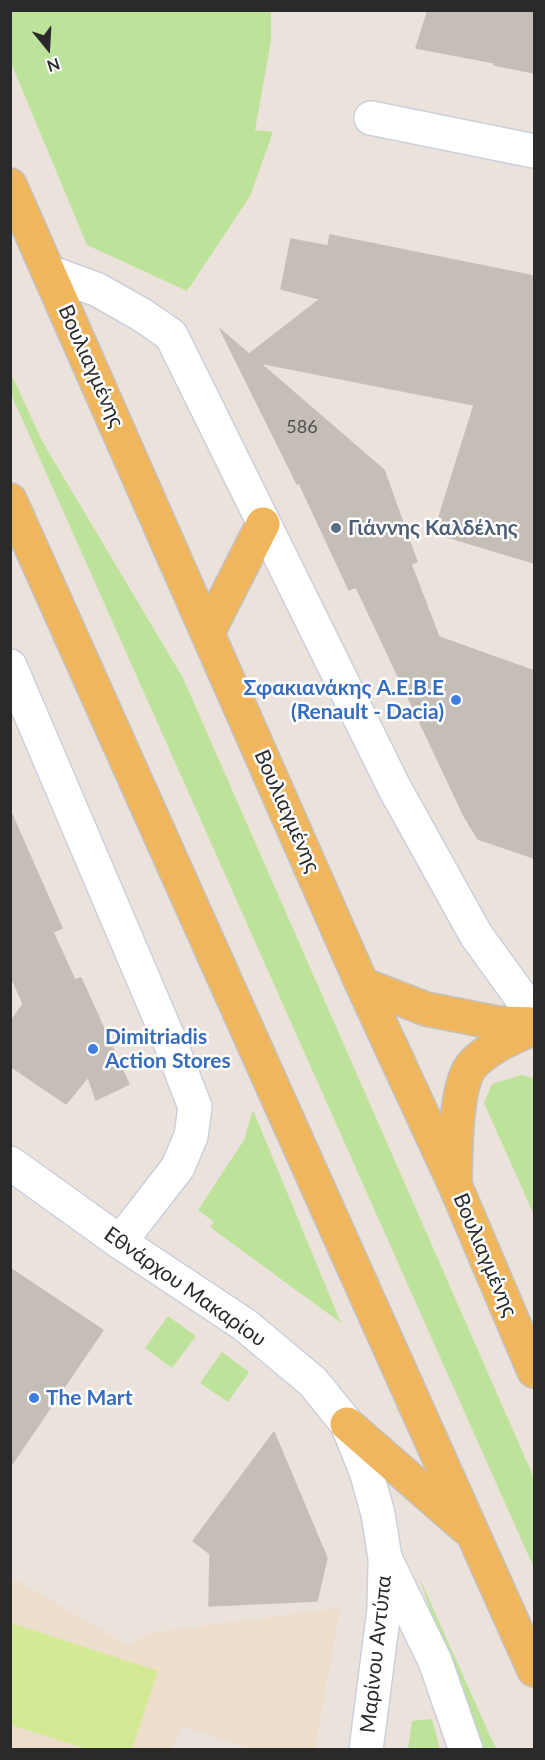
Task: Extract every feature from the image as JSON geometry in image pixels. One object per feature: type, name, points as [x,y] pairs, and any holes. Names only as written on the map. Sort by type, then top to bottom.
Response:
[{"type":"main road","name":"Βουλιαγμένης","points":[[10,185],[362,984],[454,1185],[534,1371]]},
{"type":"main road","points":[[10,500],[534,1670]]},
{"type":"main road","points":[[208,632],[263,524]]},
{"type":"main road","points":[[362,984],[426,1009],[497,1023],[534,1026]]},
{"type":"main road","points":[[454,1185],[459,1097],[472,1065],[495,1046],[534,1026]]},
{"type":"main road","points":[[347,1424],[474,1535]]},
{"type":"street","points":[[371,118],[534,151]]},
{"type":"street","points":[[49,272],[98,290],[142,315],[171,335],[394,787],[476,934],[534,1015]]},
{"type":"street","points":[[10,666],[168,1037],[195,1107],[191,1136],[178,1167],[120,1242]]},
{"type":"street","name":"Εθνάρχου Μακαρίου","points":[[10,1163],[120,1242],[245,1325],[313,1382],[347,1424],[366,1471],[378,1514],[385,1558]]},
{"type":"street","points":[[385,1558],[435,1661],[466,1749]]},
{"type":"street","name":"Μαρίνου Αντύπα","points":[[366,1749],[384,1610],[385,1558]]},
{"type":"shaded area","points":[[10,1576],[128,1646],[150,1633],[340,1608],[315,1749],[251,1749],[181,1726],[172,1749],[132,1749],[158,1671],[11,1623]]},
{"type":"shaded area","points":[[11,1725],[87,1749],[11,1749]]},
{"type":"green space","points":[[10,11],[271,11],[271,41],[255,130],[273,132],[250,196],[187,291],[87,245],[11,63]]},
{"type":"green space","points":[[10,371],[42,441],[183,678],[534,1478],[534,1568],[11,394]]},
{"type":"green space","points":[[522,1075],[534,1078],[534,1215],[484,1103],[492,1084]]},
{"type":"green space","points":[[253,1110],[341,1323],[210,1227],[214,1222],[198,1210],[244,1140]]},
{"type":"green space","points":[[168,1316],[196,1336],[172,1368],[145,1348]]},
{"type":"green space","points":[[222,1352],[249,1372],[228,1402],[200,1383]]},
{"type":"green space","points":[[419,1577],[491,1738],[497,1749],[478,1749]]},
{"type":"green space","points":[[11,1623],[158,1671],[132,1749],[87,1749],[11,1725]]},
{"type":"green space","points":[[432,1719],[440,1749],[408,1749],[412,1721]]},
{"type":"building","points":[[428,10],[534,10],[534,73],[416,48]]},
{"type":"building","points":[[330,235],[534,276],[534,563],[434,533],[474,405],[260,363],[384,470],[417,562],[411,564],[439,637],[534,671],[534,858],[478,839],[464,816],[356,587],[349,590],[299,483],[297,484],[220,329],[249,354],[320,299],[281,289],[291,239],[328,246]]},
{"type":"building","points":[[10,810],[62,928],[53,932],[75,980],[81,978],[129,1084],[96,1100],[88,1077],[66,1104],[10,1066],[10,1023],[23,1004],[10,974]]},
{"type":"building","name":"The Mart","points":[[10,1268],[103,1330],[10,1467]]},
{"type":"building","points":[[274,1432],[327,1558],[317,1601],[209,1606],[210,1554],[193,1541]]},
{"type":"place","name":"Γιάννης Καλδέλης","points":[[336,528]]},
{"type":"place","name":"Σφακιανάκης Α.Ε.Β.Ε (Renault - Dacia)","points":[[456,700]]},
{"type":"place","name":"Dimitriadis Action Stores","points":[[93,1049]]},
{"type":"place","name":"The Mart","points":[[34,1398]]}]
